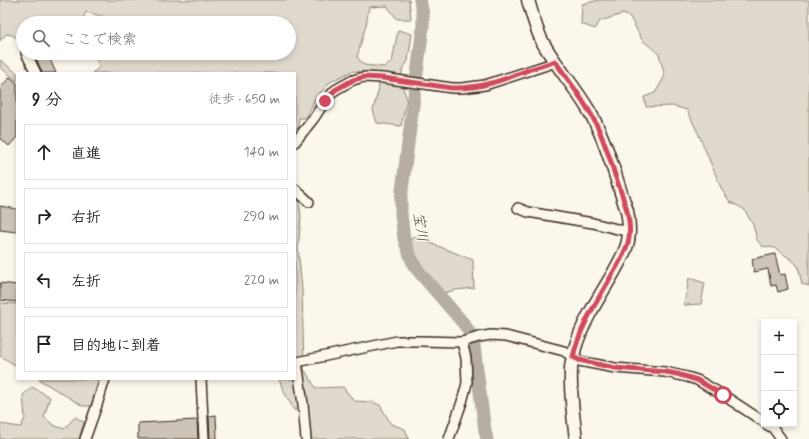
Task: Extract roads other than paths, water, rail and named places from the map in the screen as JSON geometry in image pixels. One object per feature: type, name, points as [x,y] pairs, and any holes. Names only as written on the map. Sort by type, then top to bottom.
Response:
[{"type":"street","points":[[528,0],[536,27],[543,42],[584,102],[598,127],[627,211],[629,230],[628,242],[623,255],[584,325],[570,367],[576,439]]},
{"type":"street","points":[[30,60],[36,72]]},
{"type":"street","points":[[296,141],[325,101],[335,90],[353,80],[364,77],[383,78],[457,88],[485,85],[550,64],[555,61]]},
{"type":"street","points":[[296,190],[309,202]]},
{"type":"street","points":[[518,208],[528,212],[593,223],[624,231],[629,230]]},
{"type":"street","points":[[306,439],[297,362],[397,341],[462,342],[491,335],[506,336],[564,351],[579,360],[615,368],[666,372],[697,380],[761,420]]},
{"type":"street","points":[[449,439],[467,383],[466,358],[462,342]]},
{"type":"street","points":[[85,439],[106,380]]},
{"type":"street","points":[[201,380],[204,439]]},
{"type":"street","points":[[771,427],[781,439]]},
{"type":"waterway","name":"宝川","points":[[420,0],[423,14],[423,27],[401,198],[404,239],[414,266],[464,324],[471,335],[474,346],[487,439]]}]
